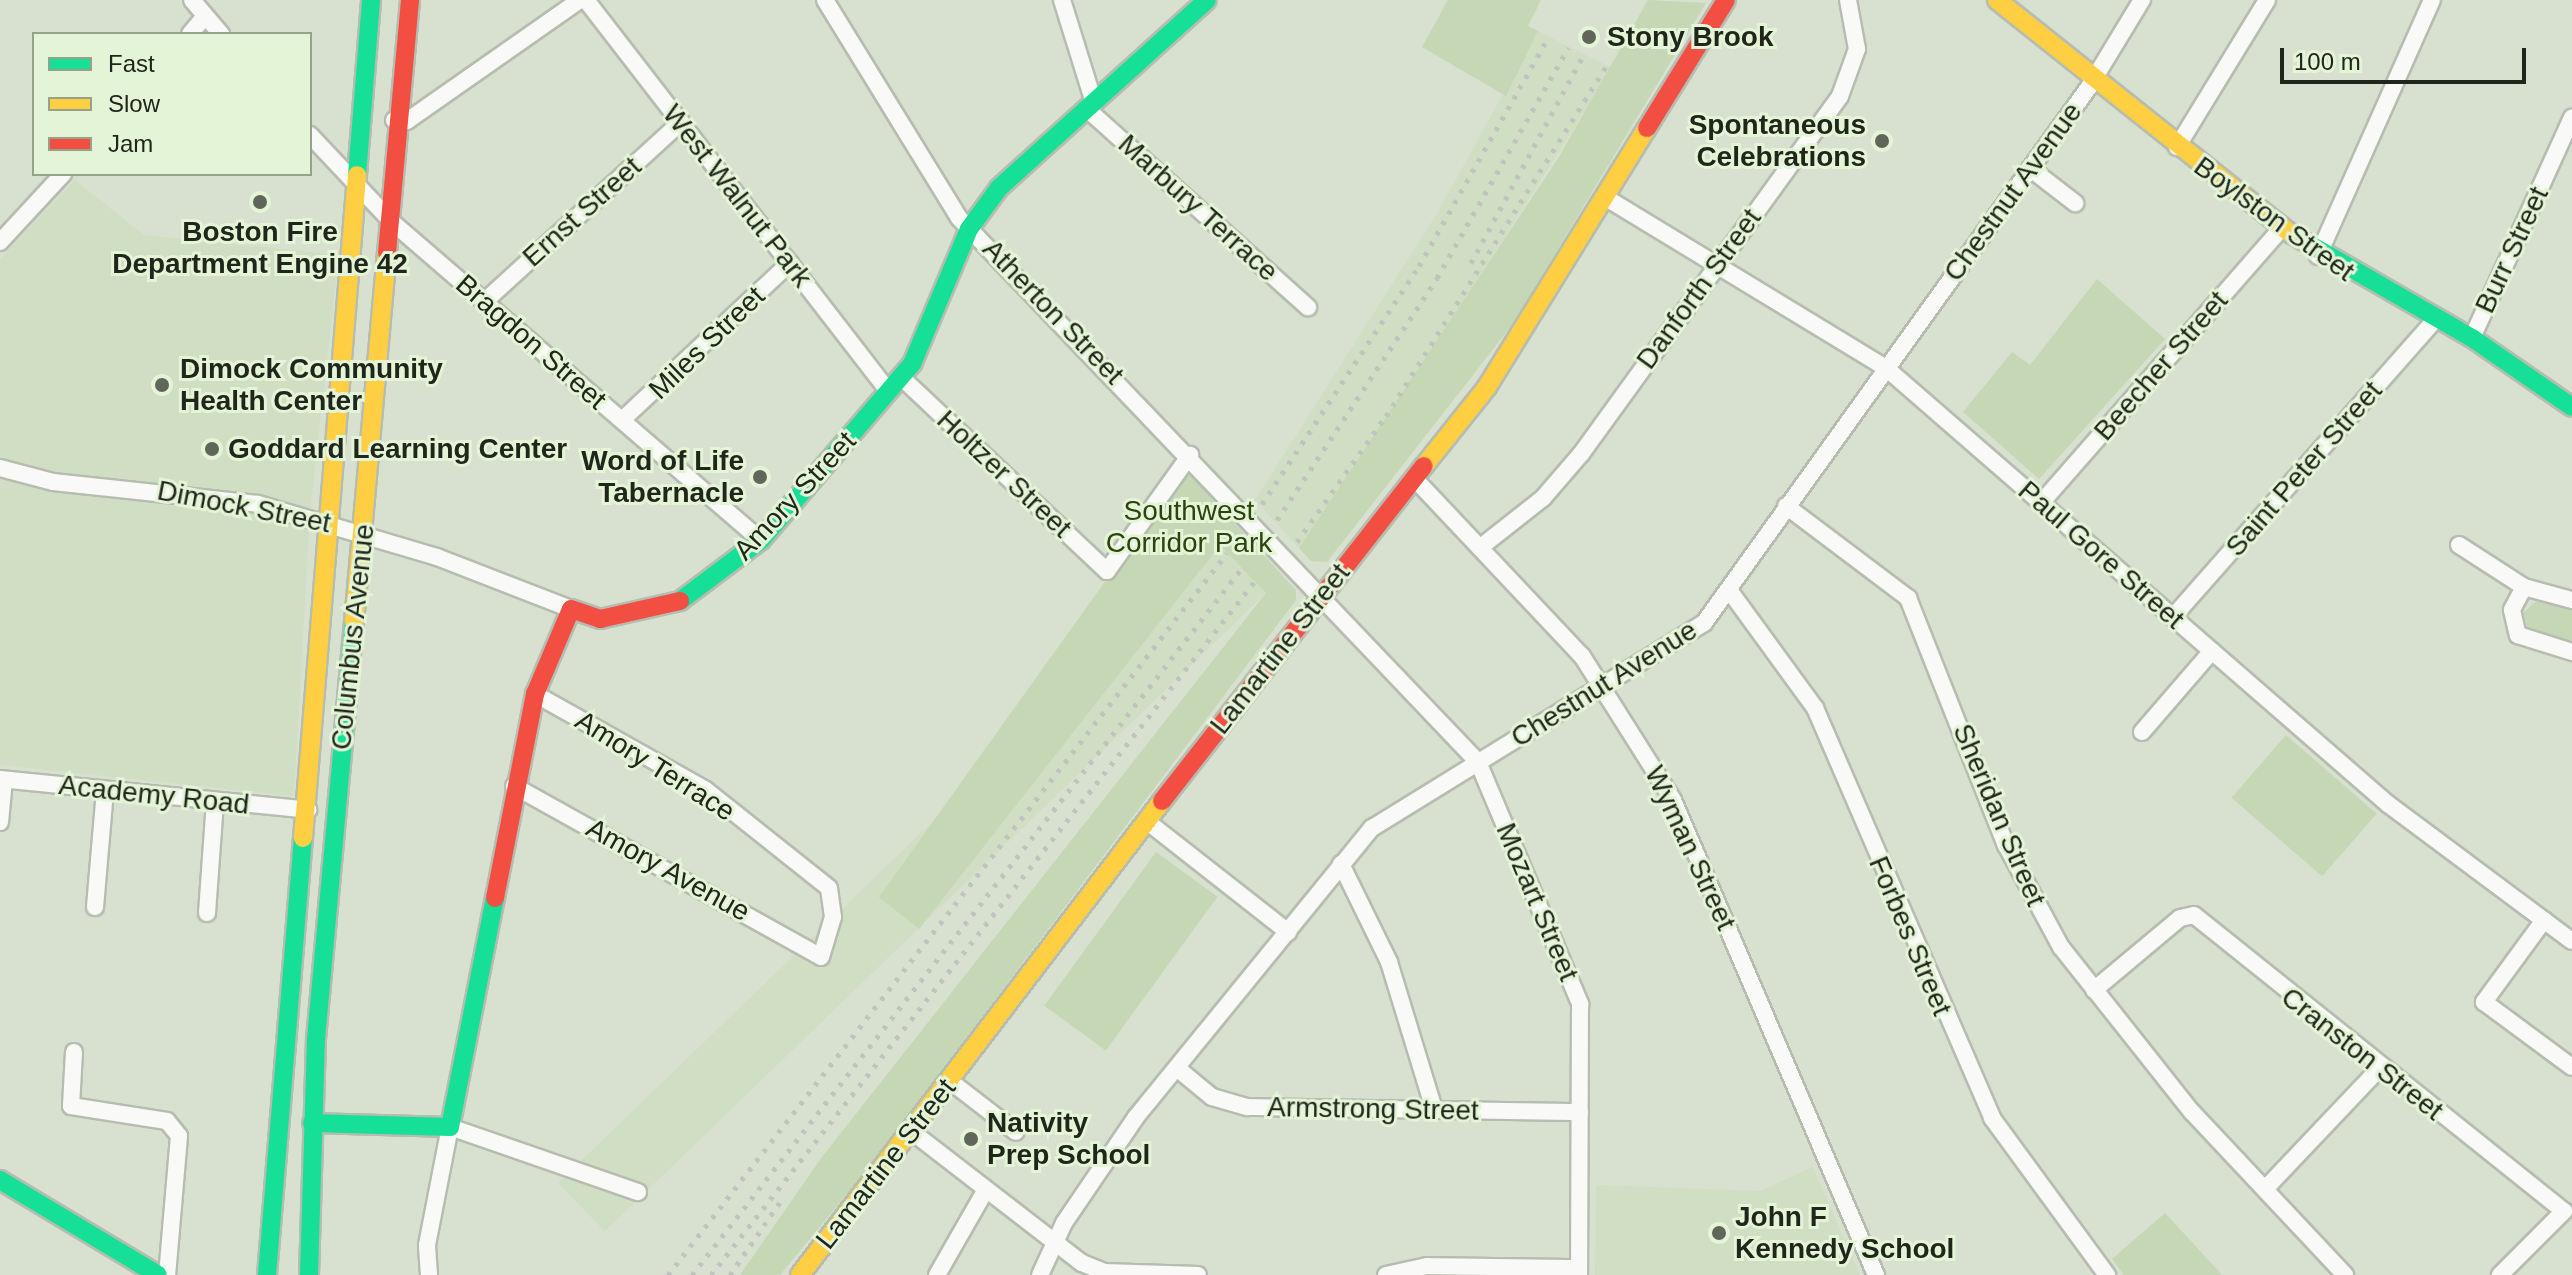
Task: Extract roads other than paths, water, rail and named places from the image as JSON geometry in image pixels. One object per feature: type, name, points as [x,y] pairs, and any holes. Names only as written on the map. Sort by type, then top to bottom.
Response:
[{"type":"street","points":[[192,0],[219,32]]},
{"type":"street","name":"Columbus Avenue","points":[[267,1275],[308,810],[327,523],[371,0]]},
{"type":"street","name":"Columbus Avenue","points":[[309,1275],[312,1123],[392,222],[394,120],[410,0]]},
{"type":"street","points":[[394,120],[407,121],[583,0]]},
{"type":"street","name":"West Walnut Park","points":[[583,0],[790,263],[895,385]]},
{"type":"street","name":"Atherton Street","points":[[825,0],[969,229],[1321,593]]},
{"type":"street","points":[[1062,0],[1090,106]]},
{"type":"street","name":"Amory Street","points":[[571,609],[600,619],[678,602],[761,540],[895,385],[941,310],[969,229],[1015,170],[1207,0]]},
{"type":"street","name":"Lamartine Street","points":[[800,1275],[1149,823],[1321,593],[1521,341],[1726,0]]},
{"type":"street","name":"Danforth Street","points":[[1482,546],[1543,498],[1581,454],[1850,79],[1857,39],[1848,0]]},
{"type":"street","name":"Boylston Street","points":[[1997,0],[2096,77],[2177,147],[2318,256],[2434,321],[2472,338],[2572,407]]},
{"type":"street","name":"Chestnut Avenue","points":[[1040,1275],[1053,1247],[1136,1117],[1178,1069],[1341,864],[1383,818],[1689,638],[1729,590],[1786,506],[2031,169],[2096,77],[2142,0]]},
{"type":"street","points":[[2177,147],[2267,0]]},
{"type":"street","points":[[2318,256],[2432,0]]},
{"type":"street","points":[[192,32],[205,16]]},
{"type":"street","name":"Marbury Terrace","points":[[1090,106],[1308,307]]},
{"type":"street","name":"Burr Street","points":[[2472,338],[2572,118]]},
{"type":"street","name":"Ernst Street","points":[[484,302],[681,122]]},
{"type":"street","name":"Bragdon Street","points":[[312,137],[355,187],[392,222],[761,540]]},
{"type":"street","points":[[2031,169],[2075,203]]},
{"type":"street","points":[[0,242],[61,176]]},
{"type":"street","name":"Paul Gore Street","points":[[1608,199],[1886,368],[2388,804],[2572,941]]},
{"type":"street","name":"Beecher Street","points":[[2041,503],[2281,229]]},
{"type":"street","name":"Miles Street","points":[[622,420],[790,263]]},
{"type":"street","name":"Saint Peter Street","points":[[2173,617],[2434,321]]},
{"type":"street","name":"Holtzer Street","points":[[895,385],[1107,571],[1190,455]]},
{"type":"street","name":"Dimock Street","points":[[0,468],[53,482],[224,497],[365,535],[571,609]]},
{"type":"street","name":"Wyman Street","points":[[1414,478],[1482,546],[1605,686],[1673,800],[1876,1275]]},
{"type":"street","name":"Sheridan Street","points":[[1786,506],[1887,577],[1914,606],[2013,860],[2094,990],[2192,1112],[2345,1275]]},
{"type":"street","points":[[2459,545],[2524,587],[2572,600]]},
{"type":"street","points":[[2524,587],[2512,610],[2518,635],[2572,652]]},
{"type":"street","name":"Forbes Street","points":[[1729,590],[1815,708],[1985,1104],[2107,1275]]},
{"type":"street","name":"Mozart Street","points":[[1321,593],[1478,762],[1580,1004],[1579,1271]]},
{"type":"street","points":[[429,1275],[427,1245],[450,1127],[468,1066],[514,786],[535,694],[571,609]]},
{"type":"street","points":[[2142,732],[2212,651]]},
{"type":"street","name":"Amory Terrace","points":[[535,694],[706,790],[829,888],[833,917],[821,957]]},
{"type":"street","points":[[0,822],[2,780]]},
{"type":"street","name":"Academy Road","points":[[2,780],[308,810]]},
{"type":"street","name":"Amory Avenue","points":[[514,786],[821,957]]},
{"type":"street","points":[[95,907],[105,790]]},
{"type":"street","points":[[207,913],[215,801]]},
{"type":"street","points":[[1149,823],[1288,932]]},
{"type":"street","points":[[1341,864],[1389,962],[1434,1109]]},
{"type":"street","name":"Cranston Street","points":[[2094,990],[2180,918],[2194,915],[2380,1068],[2564,1211],[2500,1275]]},
{"type":"street","points":[[2544,920],[2484,1002],[2572,1067]]},
{"type":"street","points":[[74,1052],[71,1106],[167,1121],[179,1136],[167,1275]]},
{"type":"street","points":[[2266,1188],[2380,1068]]},
{"type":"street","name":"Armstrong Street","points":[[1178,1069],[1229,1105],[1580,1112]]},
{"type":"street","points":[[950,1081],[1016,1132]]},
{"type":"street","points":[[312,1123],[450,1127],[638,1192]]},
{"type":"street","points":[[911,1131],[1053,1247],[1104,1272],[1198,1275]]},
{"type":"street","points":[[0,1180],[158,1275]]},
{"type":"street","points":[[937,1275],[984,1193]]},
{"type":"street","points":[[1386,1275],[1427,1266],[1579,1271]]},
{"type":"railway","points":[[1262,504],[1419,266],[1548,38]]},
{"type":"railway","points":[[1277,520],[1437,278],[1568,48]]},
{"type":"railway","points":[[1471,263],[1583,56]]},
{"type":"railway","points":[[1297,542],[1386,416],[1606,67]]},
{"type":"railway","points":[[668,1275],[1227,553]]},
{"type":"railway","points":[[692,1275],[1242,568]]},
{"type":"railway","points":[[711,1275],[1255,581]]},
{"type":"railway","points":[[730,1275],[782,1199]]},
{"type":"place","name":"Stony Brook","points":[[1589,37]]},
{"type":"place","name":"Spontaneous Celebrations","points":[[1882,141]]},
{"type":"place","name":"Boston Fire Department Engine 42","points":[[260,202]]},
{"type":"place","name":"Dimock Community Health Center","points":[[162,385]]},
{"type":"place","name":"Goddard Learning Center","points":[[212,449]]},
{"type":"place","name":"Word of Life Tabernacle","points":[[760,477]]},
{"type":"place","name":"Nativity Prep School","points":[[971,1139]]},
{"type":"place","name":"John F Kennedy School","points":[[1719,1233]]},
{"type":"park label","name":"Southwest Corridor Park","points":[[1189,527]]}]
